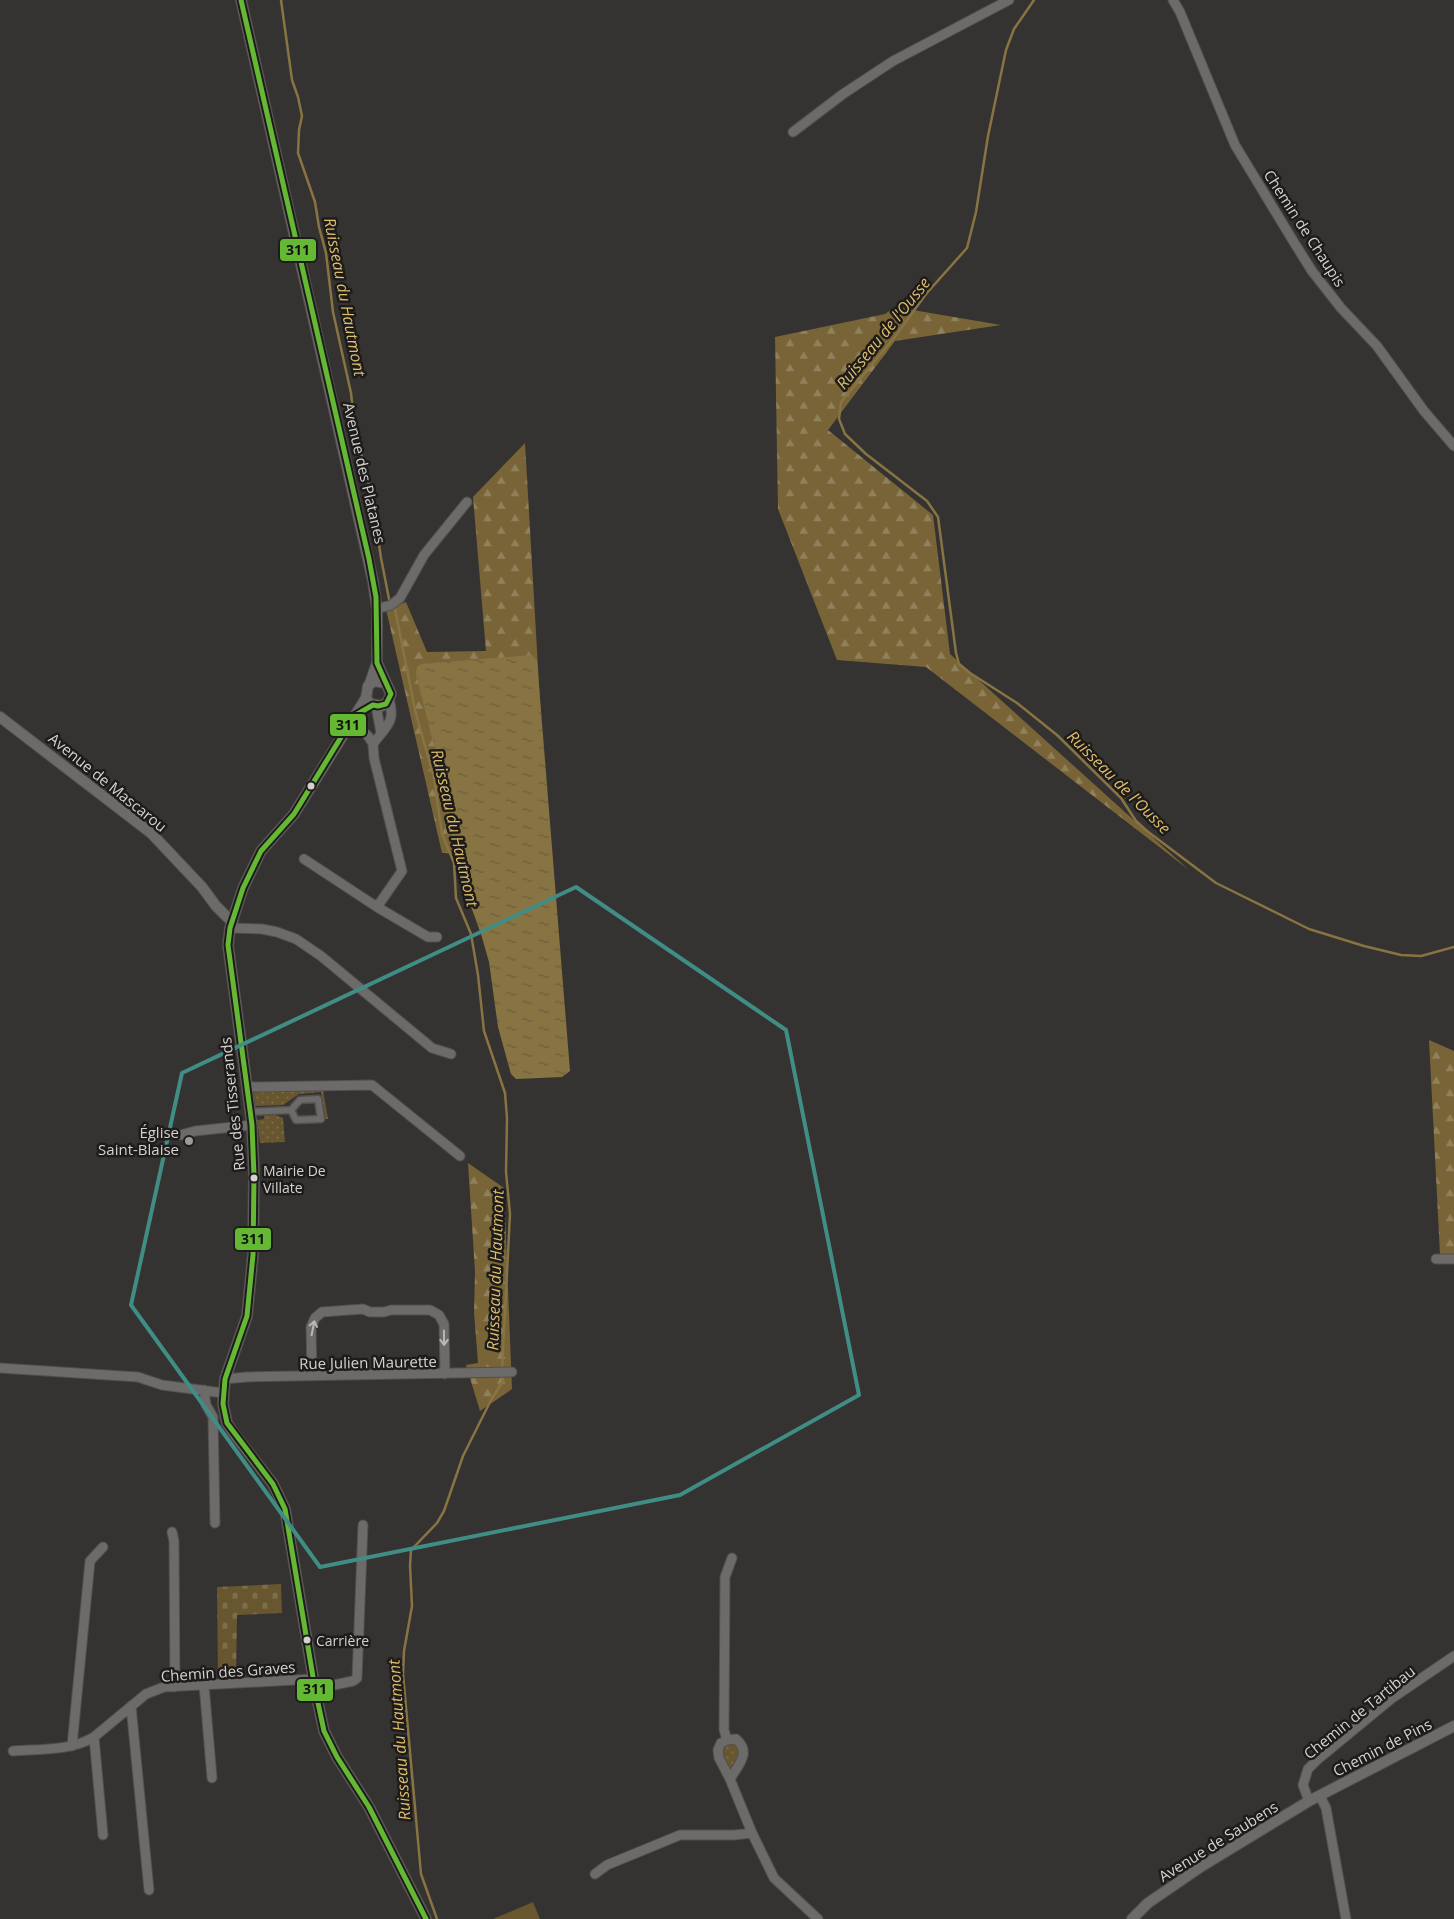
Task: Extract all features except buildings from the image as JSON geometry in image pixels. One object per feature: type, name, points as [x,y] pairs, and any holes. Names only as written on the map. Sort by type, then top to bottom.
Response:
[{"type":"street","name":"Avenue des Platanes","points":[[241,0],[367,550],[377,608],[377,663],[370,683]]},
{"type":"street","points":[[793,132],[843,94],[893,61],[1008,0]]},
{"type":"street","name":"Chemin de Chaupis","points":[[1173,0],[1180,12],[1235,145],[1294,244],[1341,308],[1376,346],[1424,411],[1454,446]]},
{"type":"street","points":[[377,608],[391,605],[400,598],[424,555],[467,502]]},
{"type":"street","name":"Avenue des Platanes","points":[[377,663],[386,683]]},
{"type":"street","points":[[373,744],[390,722],[393,711],[389,699],[390,690],[386,683],[378,681],[370,683],[366,690],[381,733]]},
{"type":"street","points":[[389,699],[386,704],[372,703],[354,716],[294,814],[261,852],[243,888],[231,924],[277,932],[296,939],[321,956],[432,1048],[451,1054]]},
{"type":"street","name":"Avenue de Mascarou","points":[[0,717],[151,833],[202,887],[231,924]]},
{"type":"street","points":[[344,732],[357,729],[365,732],[373,744],[374,758],[402,871],[377,907]]},
{"type":"street","points":[[304,859],[428,938],[437,937]]},
{"type":"street","name":"Rue des Tisserands","points":[[231,924],[228,945],[252,1125],[254,1176],[251,1272],[246,1316],[225,1379],[223,1393],[224,1409],[227,1423],[234,1435],[273,1484],[285,1509],[320,1716],[329,1742],[369,1807],[426,1919]]},
{"type":"street","points":[[247,1086],[372,1085],[460,1156]]},
{"type":"street","points":[[250,1112],[291,1110],[300,1100],[318,1099],[321,1119],[296,1120],[291,1110]]},
{"type":"street","points":[[181,1135],[213,1128],[252,1125]]},
{"type":"street","points":[[1436,1259],[1454,1259]]},
{"type":"street","points":[[312,1376],[311,1327],[315,1318],[322,1312],[363,1309],[370,1312],[430,1310],[439,1315],[444,1324],[445,1374]]},
{"type":"street","points":[[0,1368],[138,1377],[162,1385],[223,1393]]},
{"type":"street","name":"Rue Julien Maurette","points":[[225,1379],[512,1372]]},
{"type":"street","points":[[204,1390],[206,1406],[213,1418],[215,1524]]},
{"type":"street","name":"Chemin des Graves","points":[[13,1751],[72,1746],[84,1743],[94,1738],[131,1706],[155,1689],[314,1684],[353,1681],[358,1678],[363,1525]]},
{"type":"street","points":[[172,1532],[174,1541],[176,1687]]},
{"type":"street","points":[[72,1746],[90,1561],[103,1547]]},
{"type":"street","points":[[726,1740],[724,1730],[725,1577],[732,1558]]},
{"type":"street","name":"Chemin de Tartibau","points":[[1309,1801],[1302,1786],[1308,1769],[1317,1760],[1391,1700],[1454,1656]]},
{"type":"street","points":[[204,1686],[212,1778]]},
{"type":"street","points":[[131,1706],[149,1890]]},
{"type":"street","name":"Chemin de Pins","points":[[1322,1795],[1454,1726]]},
{"type":"street","points":[[94,1738],[103,1835]]},
{"type":"street","points":[[730,1779],[744,1753],[740,1743],[736,1740],[726,1740],[721,1743],[718,1750],[719,1758],[730,1779],[752,1833],[774,1878],[818,1919]]},
{"type":"street","points":[[1322,1795],[1346,1919]]},
{"type":"street","name":"Avenue de Saubens","points":[[1132,1919],[1148,1903],[1202,1866],[1322,1795]]},
{"type":"street","points":[[595,1874],[607,1865],[680,1835],[752,1833]]},
{"type":"highlighted area","points":[[576,887],[786,1030],[859,1395],[680,1495],[320,1567],[131,1305],[182,1073]]},
{"type":"green space","points":[[895,307],[1001,325],[895,341],[828,430],[933,515],[950,654],[1189,870],[926,667],[837,660],[778,509],[775,337],[885,314]]},
{"type":"green space","points":[[525,443],[549,857],[442,853],[386,609],[406,602],[427,652],[486,651],[473,497]]},
{"type":"green space","points":[[1429,1040],[1454,1051],[1454,1254],[1440,1254]]},
{"type":"green space","points":[[253,1090],[323,1090],[328,1119],[325,1119],[321,1092],[299,1094],[283,1105],[255,1106]]},
{"type":"green space","points":[[273,1114],[283,1118],[285,1142],[260,1143],[257,1120],[264,1119],[264,1115]]},
{"type":"green space","points":[[468,1163],[504,1188],[512,1389],[480,1411],[466,1365],[478,1363],[474,1312],[475,1272]]},
{"type":"green space","points":[[281,1584],[282,1613],[237,1615],[236,1677],[218,1678],[217,1587]]},
{"type":"green space","points":[[733,1742],[740,1749],[738,1759],[730,1772],[723,1758],[722,1750],[727,1744]]},
{"type":"green space","points":[[533,1902],[540,1919],[493,1919]]},
{"type":"water","points":[[532,655],[537,661],[570,1071],[562,1077],[516,1079],[511,1074],[498,1027],[489,962],[466,893],[463,864],[448,824],[443,770],[433,742],[416,674],[417,667],[421,664]]},
{"type":"waterway","name":"Ruisseau du Hautmont","points":[[281,0],[292,80],[302,116],[298,153],[315,202],[326,253],[333,312],[351,393],[355,429],[372,497],[389,599]]},
{"type":"waterway","name":"Ruisseau de l'Ousse","points":[[1034,0],[1014,29],[1006,50],[988,136],[976,212],[967,248],[926,294],[894,338],[841,402],[839,419],[845,434],[866,454],[927,501],[938,517],[959,664],[1017,703],[1057,735],[1121,798],[1136,821],[1147,831],[1216,883],[1309,929],[1401,955],[1421,956],[1454,947]]},
{"type":"waterway","name":"Ruisseau du Hautmont","points":[[395,609],[415,710],[434,778],[442,834],[454,863],[456,898],[471,934],[484,1031],[505,1093],[507,1118],[506,1172],[510,1214],[502,1370]]},
{"type":"waterway","name":"Ruisseau du Hautmont","points":[[437,1919],[421,1874],[403,1674],[404,1651],[412,1606],[411,1550],[437,1523],[444,1511],[463,1456],[491,1400],[503,1381],[502,1375]]},
{"type":"transit line","name":"311","points":[[241,0],[369,559],[376,597],[377,663],[391,694],[386,704],[373,705],[354,716],[294,814],[261,851],[243,888],[230,928],[228,945],[252,1125],[254,1176],[253,1255],[247,1316],[225,1379],[223,1404],[227,1423],[273,1484],[285,1509],[315,1689],[324,1731],[337,1757],[369,1807],[426,1919]]},
{"type":"place","name":"Église Saint-Blaise","points":[[189,1141]]},
{"type":"place","name":"Mairie De Villate","points":[[254,1178]]},
{"type":"place","name":"Carrière","points":[[307,1640]]}]
